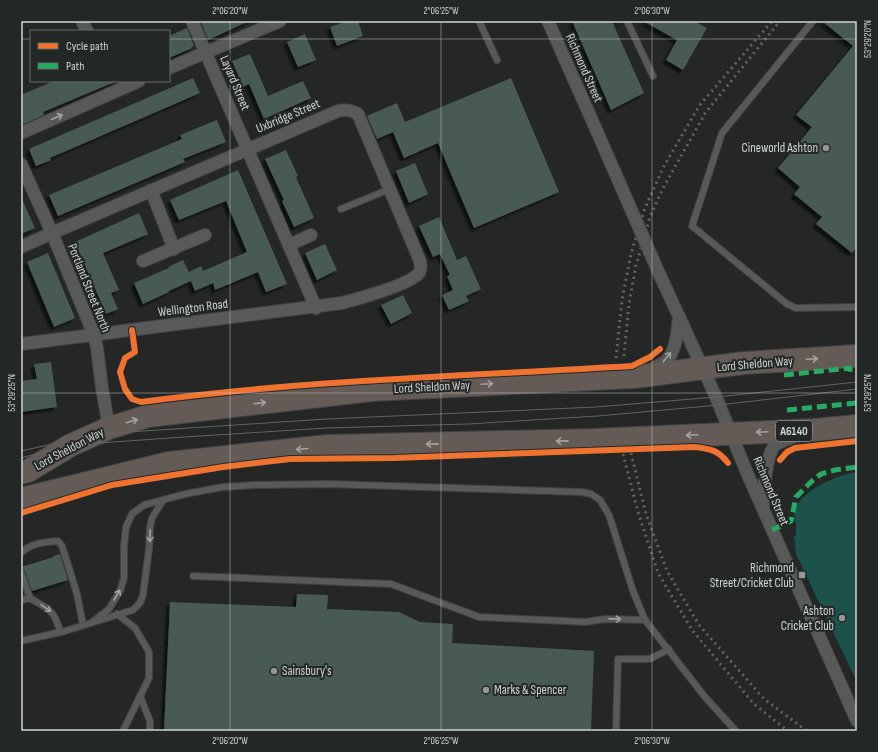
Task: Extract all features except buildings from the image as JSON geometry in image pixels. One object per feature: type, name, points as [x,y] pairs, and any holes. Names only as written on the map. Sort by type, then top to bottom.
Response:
[{"type":"highway","name":"Lord Sheldon Way","points":[[21,473],[28,471],[71,445],[109,428],[148,416],[372,390],[634,377],[744,363],[857,356]]},
{"type":"highway","name":"A6140","points":[[21,499],[169,463],[192,459],[304,448],[327,446],[593,440],[814,430],[857,426]]},
{"type":"street","points":[[82,21],[86,30]]},
{"type":"street","name":"Layard Street","points":[[192,21],[316,308]]},
{"type":"street","points":[[170,68],[280,21]]},
{"type":"street","name":"Richmond Street","points":[[548,21],[658,271],[703,369],[857,721]]},
{"type":"street","points":[[21,132],[112,86],[134,82]]},
{"type":"street","name":"Uxbridge Street","points":[[21,247],[151,190],[338,111],[346,109],[352,110],[358,114],[420,261],[421,267],[419,273],[411,280],[368,296]]},
{"type":"street","name":"Portland Street North","points":[[21,164],[52,233],[94,334],[109,428]]},
{"type":"street","points":[[151,190],[174,249]]},
{"type":"street","points":[[289,245],[311,235]]},
{"type":"street","points":[[143,262],[205,236]]},
{"type":"street","name":"Wellington Road","points":[[21,344],[316,308],[342,304],[368,296]]},
{"type":"street","points":[[634,377],[667,360],[674,348],[679,317]]},
{"type":"street","points":[[763,508],[766,468],[776,445],[814,430]]},
{"type":"lane","points":[[479,21],[497,60]]},
{"type":"lane","points":[[627,21],[653,76]]},
{"type":"lane","points":[[813,21],[722,133],[692,226],[787,304],[796,308],[857,307]]},
{"type":"lane","points":[[341,209],[390,189]]},
{"type":"lane","points":[[91,623],[109,609],[120,591],[124,578],[124,546],[126,527],[132,514],[144,505],[185,494],[257,485],[329,484],[581,492],[590,494],[600,500],[609,515],[633,591],[645,620],[705,697],[736,731]]},
{"type":"lane","points":[[21,641],[60,632],[134,610],[140,603],[145,584],[152,518],[163,500]]},
{"type":"lane","points":[[21,553],[27,547],[45,542],[58,541],[62,546],[77,594],[83,625]]},
{"type":"lane","points":[[21,572],[30,598],[51,611],[58,620],[60,632]]},
{"type":"lane","points":[[193,576],[391,584],[479,617],[585,622],[605,618],[645,620]]},
{"type":"lane","points":[[21,600],[30,598]]},
{"type":"lane","points":[[109,609],[136,628],[148,652],[148,678],[123,731]]},
{"type":"lane","points":[[616,731],[618,659],[650,659],[669,649]]},
{"type":"lane","points":[[140,696],[150,721],[150,731]]},
{"type":"shaded area","name":"Ashton Cricket Club","points":[[857,472],[857,682],[796,554],[794,536],[796,536],[796,522],[794,522],[796,507],[807,494],[832,479]]},
{"type":"tram line","points":[[21,451],[98,434],[327,419],[596,407],[716,397],[857,382]]},
{"type":"tram line","points":[[21,458],[71,445],[327,428],[468,424],[598,416],[719,405],[857,389]]},
{"type":"railway","points":[[616,358],[622,300],[631,254],[645,208],[664,166],[699,106],[772,21]]},
{"type":"railway","points":[[624,356],[629,304],[636,265],[650,217],[663,188],[706,112],[780,21]]},
{"type":"railway","points":[[631,453],[646,514],[667,571],[699,625],[764,699],[807,731]]},
{"type":"railway","points":[[623,454],[638,512],[658,573],[692,630],[754,704],[788,731]]},
{"type":"marked path","points":[[784,375],[850,368],[850,372]]},
{"type":"marked path","points":[[787,410],[857,403]]},
{"type":"marked path","points":[[772,530],[791,521],[796,497],[821,474],[835,470],[857,467]]},
{"type":"cycle path","points":[[132,330],[135,352],[125,358],[120,372],[125,389],[132,399],[141,402],[263,388],[632,366],[650,357],[660,349]]},
{"type":"cycle path","points":[[780,460],[787,452],[795,448],[857,441]]},
{"type":"cycle path","points":[[21,513],[112,485],[223,467],[290,459],[394,458],[695,447],[714,451],[721,455],[728,463]]},
{"type":"place","name":"Cineworld Ashton","points":[[826,148]]},
{"type":"place","name":"Richmond Street/Cricket Club","points":[[802,575]]},
{"type":"place","name":"Ashton Cricket Club","points":[[842,618]]},
{"type":"place","name":"Sainsbury's","points":[[274,671]]},
{"type":"place","name":"Marks & Spencer","points":[[486,690]]}]
